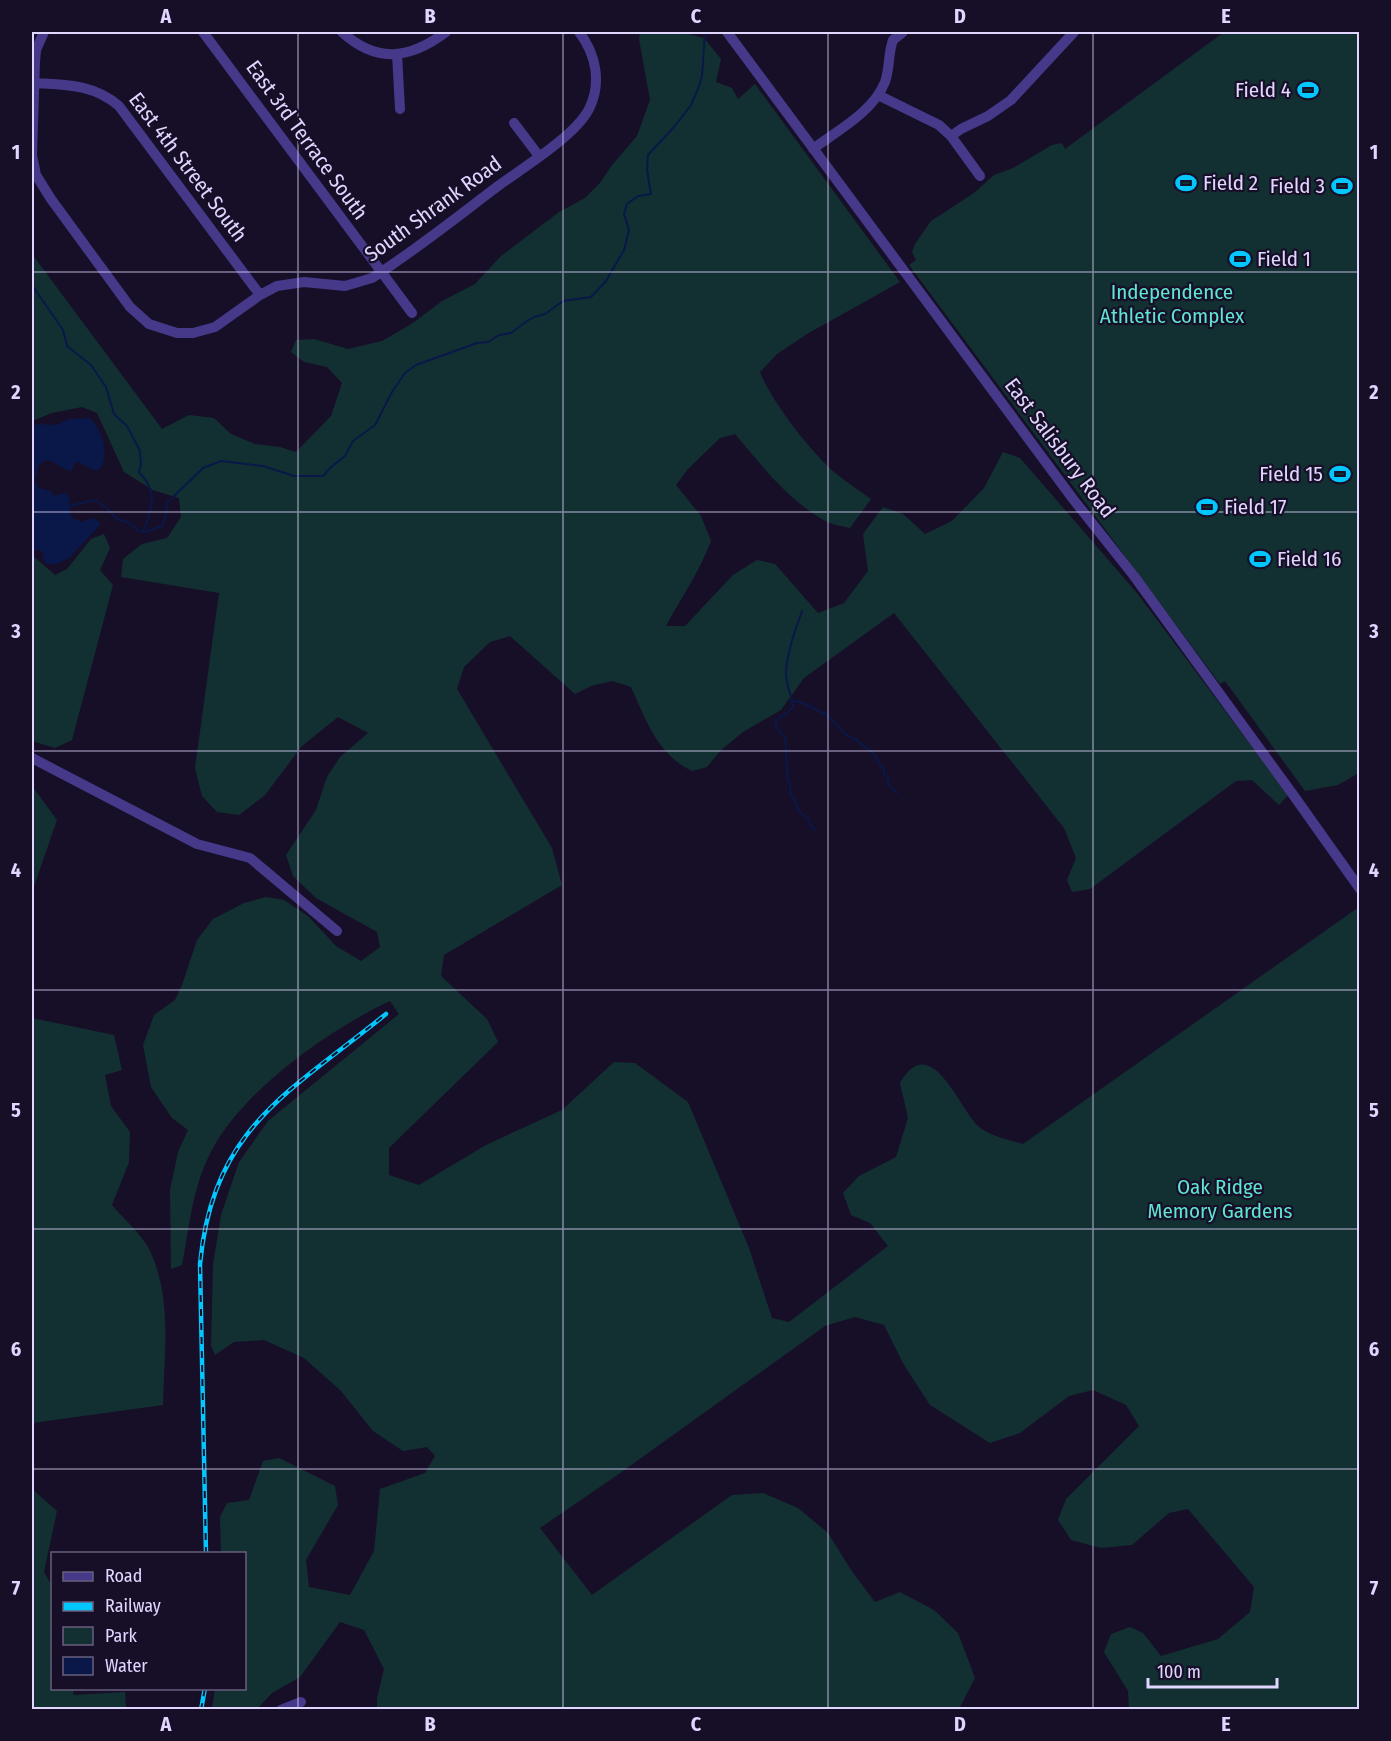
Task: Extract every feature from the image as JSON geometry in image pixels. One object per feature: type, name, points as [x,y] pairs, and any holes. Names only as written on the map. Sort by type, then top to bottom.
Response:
[{"type":"street","points":[[34,83],[36,50],[44,32]]},
{"type":"street","name":"East 3rd Terrace South","points":[[202,32],[412,314]]},
{"type":"street","points":[[342,32],[367,50],[384,54],[415,51],[446,32]]},
{"type":"street","name":"South Shrank Road","points":[[34,83],[32,155],[36,175],[51,199],[130,308],[150,324],[164,330],[193,333],[215,327],[276,286],[293,282],[337,286],[356,284],[381,272],[539,156],[577,126],[589,110],[595,91],[594,59],[579,32]]},
{"type":"street","name":"East Salisbury Road","points":[[727,32],[1073,499],[1134,576],[1359,889]]},
{"type":"street","points":[[813,149],[867,108],[878,95],[885,81],[890,36],[903,32]]},
{"type":"street","points":[[951,136],[988,116],[1011,100],[1074,32]]},
{"type":"street","points":[[397,54],[400,109]]},
{"type":"street","name":"East 4th Street South","points":[[34,83],[83,86],[100,92],[119,106],[260,295]]},
{"type":"street","points":[[878,95],[939,125],[951,136],[980,176]]},
{"type":"street","points":[[514,123],[539,156]]},
{"type":"street","points":[[32,758],[197,844],[250,858],[338,931]]},
{"type":"street","points":[[281,1710],[301,1702]]},
{"type":"green space","name":"Oak Ridge Memory Gardens","points":[[640,32],[685,33],[704,38],[721,59],[716,82],[732,88],[738,99],[755,84],[900,282],[807,334],[777,354],[760,372],[782,411],[814,452],[834,472],[871,499],[850,528],[827,522],[789,494],[735,434],[720,438],[688,469],[676,485],[701,516],[711,541],[696,574],[666,626],[685,626],[733,575],[757,560],[775,564],[818,613],[844,603],[868,571],[863,534],[883,507],[903,514],[925,534],[952,521],[984,488],[1003,452],[1020,458],[1137,593],[1288,795],[1279,805],[1252,780],[1236,781],[1090,889],[1072,892],[1067,880],[1076,858],[1064,828],[894,613],[804,678],[781,710],[743,732],[721,750],[707,767],[692,771],[680,764],[661,746],[631,687],[612,681],[591,686],[575,694],[510,636],[490,642],[464,667],[457,689],[552,848],[562,885],[444,955],[441,976],[487,1019],[498,1042],[389,1148],[389,1175],[419,1185],[486,1145],[562,1110],[614,1062],[635,1063],[688,1102],[749,1248],[772,1318],[789,1322],[888,1246],[870,1223],[851,1215],[843,1193],[859,1176],[896,1157],[908,1118],[900,1083],[911,1069],[923,1065],[933,1068],[944,1078],[979,1127],[994,1135],[1023,1144],[1359,907],[1359,1709],[1129,1709],[1128,1691],[1104,1652],[1111,1634],[1130,1627],[1143,1633],[1161,1656],[1218,1639],[1250,1612],[1254,1587],[1188,1509],[1169,1513],[1132,1545],[1101,1548],[1071,1540],[1058,1520],[1066,1499],[1139,1426],[1126,1405],[1093,1390],[1069,1396],[1020,1433],[990,1443],[930,1405],[904,1365],[884,1325],[855,1317],[825,1326],[540,1528],[592,1595],[732,1495],[763,1493],[798,1508],[828,1533],[851,1570],[875,1602],[900,1592],[934,1610],[958,1633],[975,1678],[959,1709],[377,1709],[377,1698],[384,1669],[364,1630],[340,1622],[300,1677],[272,1693],[257,1709],[212,1709],[215,1690],[246,1690],[246,1552],[221,1552],[220,1517],[227,1503],[249,1500],[263,1461],[279,1458],[335,1486],[338,1505],[306,1560],[309,1587],[350,1595],[374,1551],[380,1489],[425,1473],[435,1456],[427,1447],[403,1451],[373,1431],[341,1391],[304,1358],[264,1340],[234,1342],[215,1355],[211,1346],[213,1264],[221,1215],[239,1162],[268,1121],[399,1014],[390,1001],[339,1029],[287,1066],[240,1111],[222,1134],[208,1158],[195,1197],[182,1265],[171,1269],[170,1190],[178,1152],[188,1130],[172,1118],[151,1087],[143,1045],[154,1015],[175,1000],[197,940],[213,919],[244,903],[266,897],[284,900],[308,916],[336,946],[361,961],[380,947],[377,932],[316,898],[293,876],[286,855],[316,810],[327,777],[340,757],[368,733],[338,717],[302,746],[265,795],[239,815],[217,812],[202,796],[195,768],[219,593],[121,577],[123,559],[142,544],[167,538],[181,517],[179,498],[153,490],[124,472],[97,413],[82,407],[52,413],[32,421],[32,254],[162,429],[189,415],[214,418],[231,434],[255,444],[280,447],[296,452],[331,416],[342,383],[327,367],[304,362],[291,352],[296,340],[314,339],[348,349],[382,341],[413,323],[442,301],[475,284],[501,256],[559,212],[585,198],[600,183],[637,136],[650,100],[639,39]]},
{"type":"green space","name":"Independence Athletic Complex","points":[[1224,32],[1359,32],[1359,773],[1338,785],[1305,791],[1225,681],[1220,684],[909,265],[916,260],[912,252],[915,244],[931,221],[974,193],[994,175],[1013,168],[1052,145],[1062,143],[1065,149]]},
{"type":"green space","points":[[104,534],[110,548],[100,570],[113,585],[72,740],[55,748],[32,741],[32,555],[55,575],[67,569],[91,539]]},
{"type":"green space","points":[[32,786],[57,820],[32,892]]},
{"type":"green space","points":[[32,1018],[114,1035],[122,1070],[105,1075],[111,1106],[130,1132],[129,1162],[112,1205],[148,1247],[161,1285],[165,1325],[163,1405],[32,1423]]},
{"type":"green space","points":[[32,1489],[57,1511],[44,1572],[51,1584],[51,1690],[74,1690],[73,1695],[125,1692],[126,1707],[124,1709],[32,1709]]},
{"type":"water","points":[[90,418],[103,442],[104,455],[101,468],[96,471],[78,462],[71,471],[46,460],[39,465],[35,480],[39,488],[51,491],[53,496],[65,493],[70,498],[72,518],[81,522],[91,518],[100,522],[99,526],[69,558],[57,564],[46,564],[43,552],[32,551],[32,427],[37,424],[57,425],[68,419]]},
{"type":"waterway","points":[[69,506],[95,500],[117,519],[145,532],[162,526],[167,503],[203,468],[221,461],[263,466],[294,476],[323,476],[345,456],[353,441],[375,425],[392,392],[405,373],[416,365],[477,343],[488,342],[499,335],[511,333],[527,321],[545,314],[563,301],[591,297],[606,281],[624,250],[629,230],[624,214],[627,204],[638,196],[651,194],[647,170],[648,155],[691,105],[698,89],[702,76],[705,32]]},
{"type":"waterway","points":[[32,285],[63,330],[67,346],[91,365],[106,387],[114,414],[127,426],[140,451],[139,472],[149,487],[152,501],[143,532]]},
{"type":"waterway","points":[[802,611],[787,665],[786,677],[793,707],[776,720],[776,726],[785,738],[791,796],[794,797],[799,812],[808,818],[811,826],[816,830]]},
{"type":"waterway","points":[[792,701],[801,702],[827,715],[845,734],[858,741],[876,756],[884,769],[884,774],[888,777],[888,785],[897,793]]},
{"type":"railway","points":[[206,1552],[200,1264],[208,1217],[221,1178],[239,1145],[288,1091],[386,1014]]},
{"type":"railway","points":[[201,1710],[205,1690]]},
{"type":"place","name":"Field 4","points":[[1308,90]]},
{"type":"place","name":"Field 2","points":[[1186,183]]},
{"type":"place","name":"Field 3","points":[[1342,186]]},
{"type":"place","name":"Field 1","points":[[1240,259]]},
{"type":"place","name":"Field 15","points":[[1340,474]]},
{"type":"place","name":"Field 17","points":[[1207,507]]},
{"type":"place","name":"Field 16","points":[[1260,559]]}]
